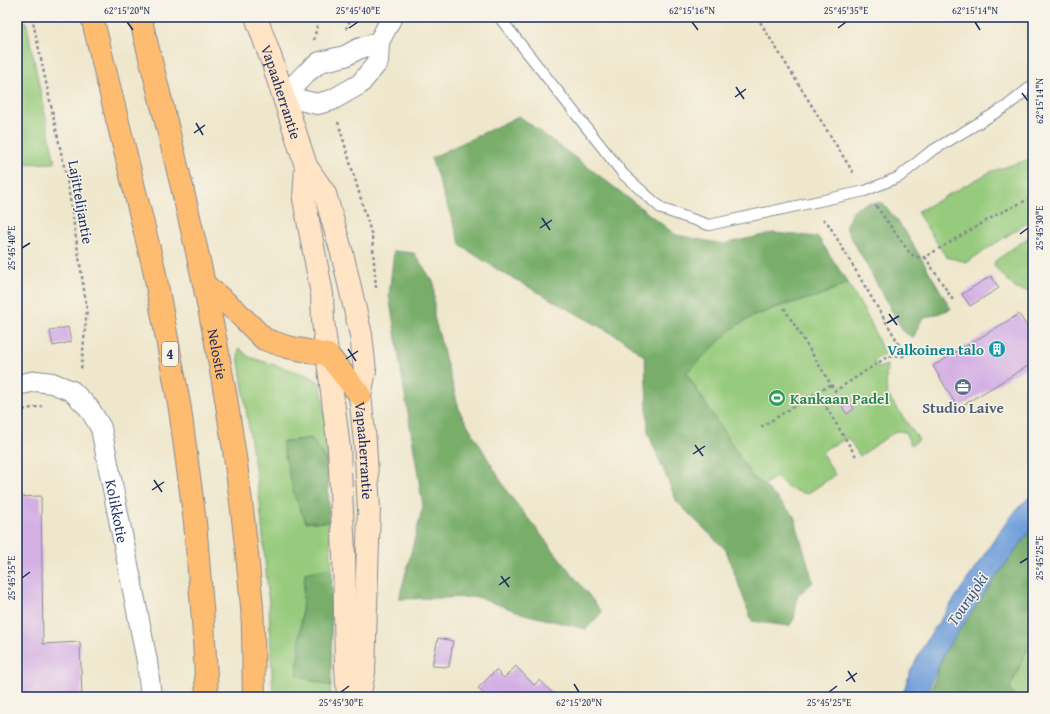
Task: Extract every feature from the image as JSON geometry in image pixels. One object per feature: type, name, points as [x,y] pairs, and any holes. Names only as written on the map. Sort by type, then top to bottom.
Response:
[{"type":"highway","name":"4","points":[[92,17],[154,269],[180,409],[195,522],[203,620],[207,697]]},
{"type":"highway","name":"Nelostie","points":[[140,17],[205,285],[223,384],[242,505],[252,609],[254,697]]},
{"type":"highway","points":[[205,285],[236,311],[264,339],[287,347],[328,355],[360,395]]},
{"type":"street","name":"Vapaaherrantie","points":[[256,17],[284,96],[306,166],[325,194],[342,252],[360,327],[366,371],[360,395],[368,509],[364,665],[359,697]]},
{"type":"street","points":[[284,96],[317,104],[332,100],[360,84],[378,62],[379,42],[392,17]]},
{"type":"street","points":[[284,96],[306,73],[320,62],[345,56],[358,49],[379,42]]},
{"type":"street","name":"Vapaaherrantie","points":[[306,166],[304,198],[322,294],[339,448],[348,697]]},
{"type":"street","name":"Kolikkotie","points":[[17,385],[36,381],[52,383],[72,391],[89,408],[101,428],[148,661],[151,697]]},
{"type":"lane","points":[[499,17],[624,175],[662,209],[709,225],[865,191],[899,178],[930,152],[1007,106],[1033,85]]},
{"type":"path","name":"Lajittelijantie","points":[[32,17],[67,180],[87,309],[82,370],[72,391]]},
{"type":"path","points":[[784,308],[835,391],[887,357],[906,356],[829,225],[807,203]]},
{"type":"path","points":[[925,257],[953,300]]},
{"type":"path","points":[[761,427],[831,384]]},
{"type":"path","points":[[817,392],[858,458]]},
{"type":"path","points":[[17,411],[48,405]]},
{"type":"green space","points":[[26,21],[55,163],[17,164],[17,24]]},
{"type":"green space","points":[[519,116],[676,235],[723,244],[773,233],[818,237],[848,283],[819,296],[783,305],[751,317],[732,329],[686,373],[753,478],[764,485],[794,516],[813,582],[798,595],[794,619],[789,626],[752,621],[726,550],[677,502],[648,433],[645,357],[622,339],[500,271],[461,246],[431,158]]},
{"type":"green space","points":[[1033,158],[1033,219],[967,262],[946,257],[917,212],[990,172]]},
{"type":"green space","points":[[867,203],[883,203],[905,231],[951,309],[922,319],[913,338],[903,331],[846,228],[852,211]]},
{"type":"green space","points":[[1033,234],[1033,292],[1016,289],[994,266],[995,261]]},
{"type":"green space","points":[[394,251],[414,253],[434,283],[434,317],[460,412],[508,493],[602,612],[586,629],[524,614],[478,597],[399,599],[423,506],[389,295]]},
{"type":"green space","name":"Kankaan Padel","points":[[848,283],[870,321],[884,354],[874,361],[878,368],[887,365],[887,394],[919,440],[911,445],[905,432],[896,431],[860,456],[848,438],[827,448],[822,453],[835,475],[807,494],[790,489],[776,477],[764,485],[753,478],[686,373],[732,329],[751,317],[783,305],[819,296]]},
{"type":"green space","points":[[239,348],[249,357],[310,376],[321,384],[329,450],[328,463],[311,438],[283,442],[306,522],[329,522],[332,568],[305,573],[297,675],[331,686],[330,697],[273,697],[269,606],[260,502],[238,355]]},
{"type":"green space","points":[[311,438],[328,463],[329,522],[306,522],[294,495],[282,442]]},
{"type":"green space","points":[[1033,527],[1033,642],[1024,656],[1010,688],[1015,697],[928,697],[945,651],[1001,570]]},
{"type":"green space","points":[[332,568],[331,686],[297,675],[305,573]]},
{"type":"green space","points":[[1033,642],[1033,697],[1015,697],[1010,688],[1024,656]]},
{"type":"water","name":"Tourujoki","points":[[1033,493],[1033,527],[1001,570],[945,651],[930,685],[927,697],[902,697],[909,674],[926,641],[1000,531],[1017,509]]},
{"type":"building","points":[[991,276],[999,288],[970,306],[962,294]]},
{"type":"building","name":"Valkoinen talo","points":[[1019,314],[1033,336],[1033,363],[958,408],[933,366]]},
{"type":"building","points":[[68,327],[71,342],[53,346],[50,331]]},
{"type":"building","points":[[850,402],[854,409],[847,414],[842,407]]},
{"type":"building","points":[[41,496],[43,644],[80,642],[82,697],[22,697],[22,650],[17,650],[17,497]]},
{"type":"building","points":[[438,638],[453,641],[449,667],[432,666]]},
{"type":"building","points":[[516,666],[534,685],[540,680],[556,697],[484,697],[485,696],[478,688],[496,670],[504,678]]},
{"type":"place","name":"Valkoinen talo","points":[[997,349]]},
{"type":"place","name":"Studio Laive","points":[[963,387]]},
{"type":"place","name":"Kankaan Padel","points":[[777,398]]}]
